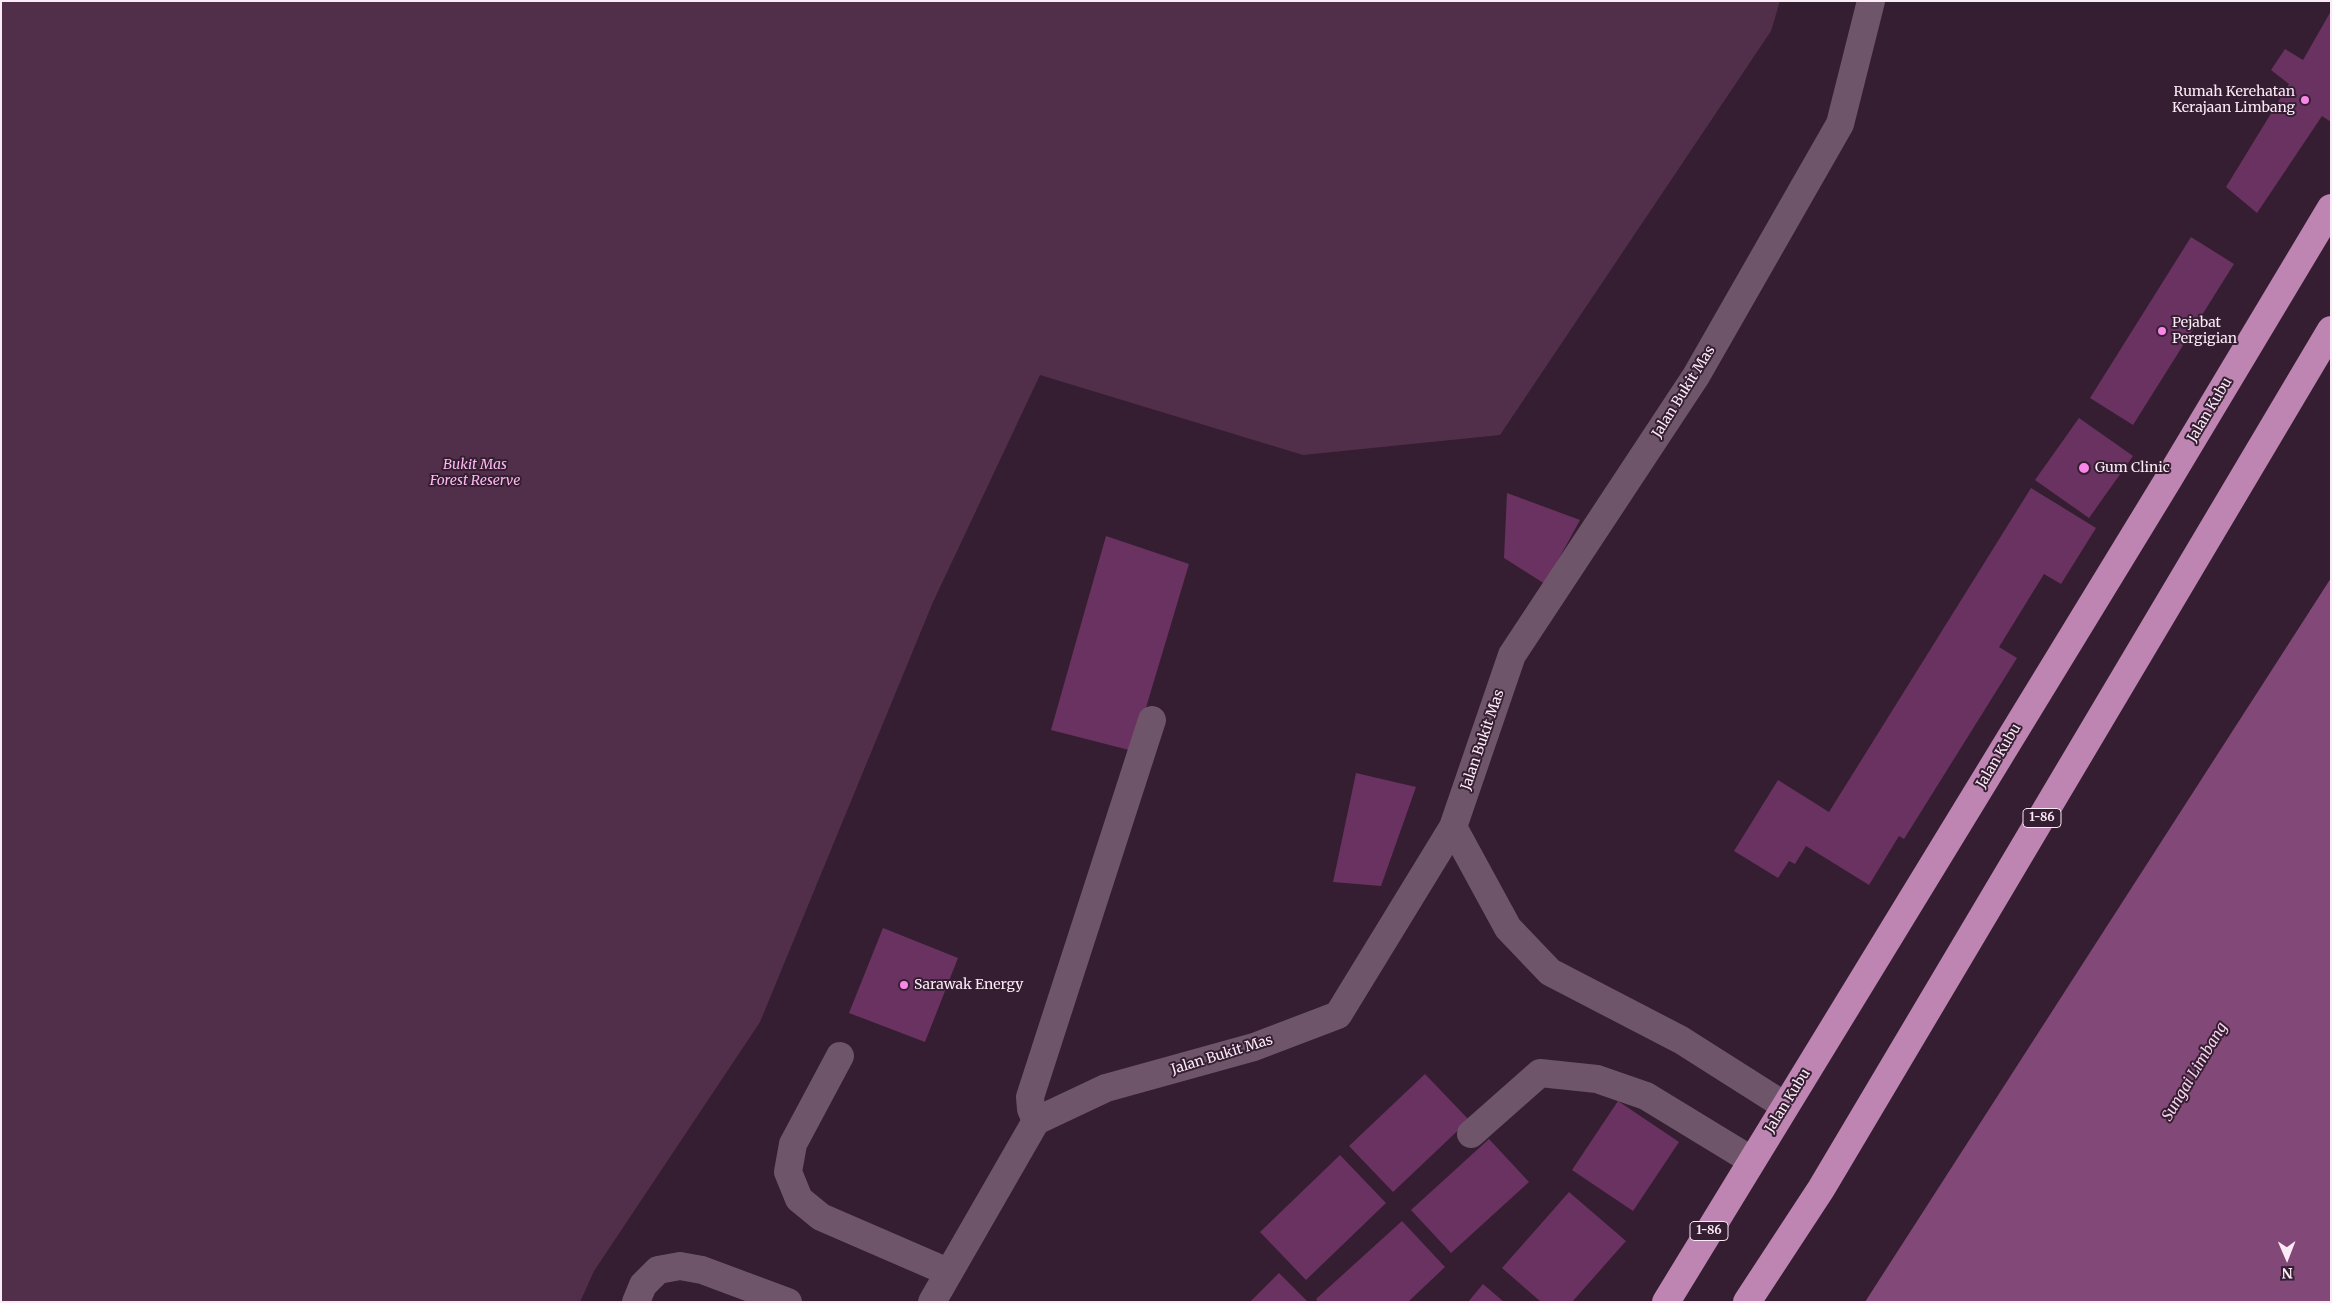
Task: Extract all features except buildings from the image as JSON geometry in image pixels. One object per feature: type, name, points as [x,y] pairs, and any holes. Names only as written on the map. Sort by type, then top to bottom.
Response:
[{"type":"highway","name":"Jalan Kubu","points":[[1666,1302],[2168,480],[2331,208]]},
{"type":"highway","name":"1-86","points":[[1747,1302],[1826,1180],[2331,330]]},
{"type":"street","name":"Jalan Bukit Mas","points":[[1036,1121],[1106,1088],[1254,1047],[1338,1016],[1453,827],[1512,655],[1696,376],[1840,124],[1871,1]]},
{"type":"street","points":[[932,1302],[1036,1121],[1031,1110],[1030,1097],[1152,720]]},
{"type":"street","points":[[1453,827],[1508,928],[1550,972],[1681,1040],[1786,1106]]},
{"type":"street","points":[[840,1056],[794,1144],[788,1172],[799,1198],[821,1217],[948,1272]]},
{"type":"street","points":[[1471,1134],[1540,1073],[1597,1079],[1646,1096],[1751,1160]]},
{"type":"street","points":[[636,1302],[643,1285],[658,1270],[680,1266],[702,1270],[788,1302]]},
{"type":"green space","name":"Bukit Mas Forest Reserve","points":[[1,1],[1780,1],[1771,31],[1500,435],[1303,455],[1040,375],[933,602],[760,1022],[594,1271],[580,1302],[1,1302]]},
{"type":"water","name":"Sungai Limbang","points":[[2331,578],[2331,1302],[1865,1302]]},
{"type":"place","name":"Rumah Kerehatan Kerajaan Limbang","points":[[2305,100]]},
{"type":"place","name":"Pejabat Pergigian","points":[[2162,331]]},
{"type":"place","name":"Gum Clinic","points":[[2084,468]]},
{"type":"place","name":"Sarawak Energy","points":[[904,985]]}]
